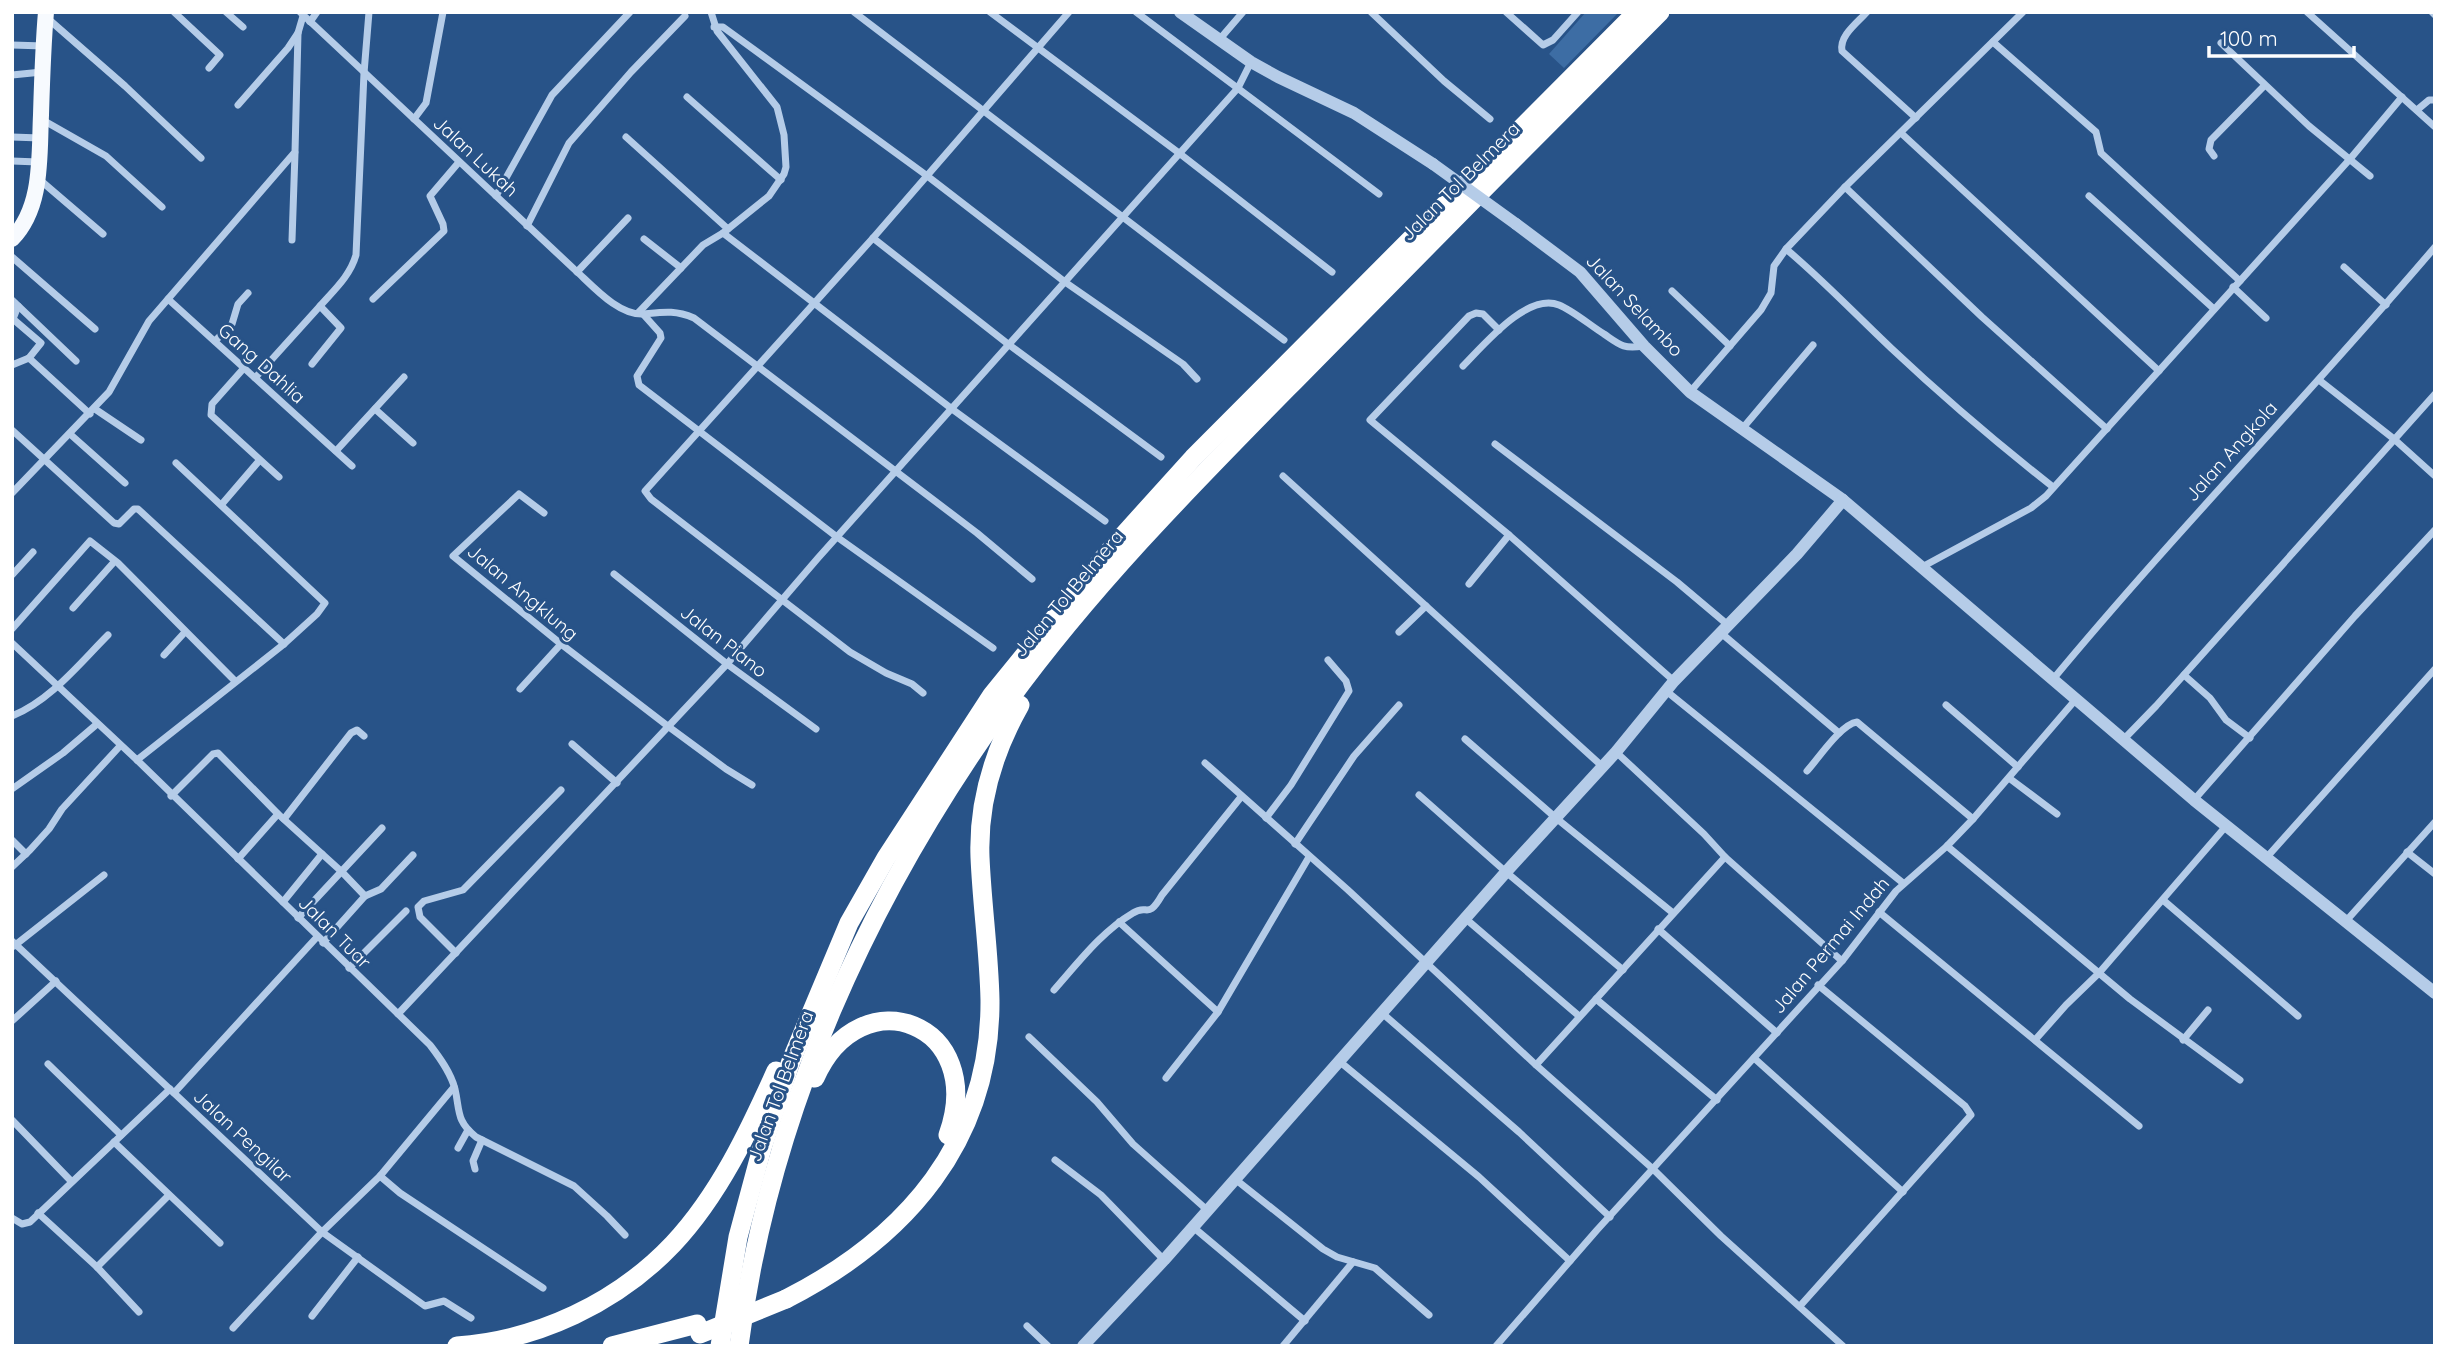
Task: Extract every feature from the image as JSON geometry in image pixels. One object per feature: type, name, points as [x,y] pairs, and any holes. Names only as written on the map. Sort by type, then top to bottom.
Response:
[{"type":"highway","name":"Jalan Tol Belmera","points":[[720,1346],[738,1237],[762,1148],[791,1061],[849,923],[886,858],[992,695],[1050,620],[1193,458],[1637,12]]},
{"type":"highway","name":"Jalan Tol Belmera","points":[[739,1346],[752,1259],[774,1168],[804,1077],[833,1007],[863,941],[901,870],[951,786],[1006,705],[1122,562],[1199,478],[1660,12]]},
{"type":"highway","points":[[649,1346],[698,1329],[836,1271],[867,1249],[900,1220],[934,1180],[964,1124],[979,1081],[985,1053],[990,1003],[979,854],[987,785],[1006,730],[1064,632]]},
{"type":"highway","points":[[457,1346],[519,1336],[569,1319],[641,1274],[673,1244],[702,1208],[730,1163],[762,1102],[809,999],[835,956]]},
{"type":"highway","points":[[774,1168],[820,1067],[833,1048],[850,1032],[870,1023],[887,1020],[918,1027],[936,1039],[946,1051],[957,1083],[957,1099],[954,1120],[934,1162],[909,1197],[864,1242],[784,1294]]},
{"type":"highway","points":[[612,1346],[698,1329]]},
{"type":"main road","points":[[12,239],[28,216],[38,170],[46,14]]},
{"type":"street","points":[[174,12],[220,55],[209,68]]},
{"type":"street","points":[[226,12],[243,27]]},
{"type":"street","points":[[310,22],[317,12]]},
{"type":"street","points":[[255,378],[343,281],[353,266],[356,255],[369,12]]},
{"type":"street","points":[[414,119],[426,103],[443,12]]},
{"type":"street","points":[[496,196],[552,95],[630,12]]},
{"type":"street","points":[[641,314],[703,245],[726,231],[769,196],[781,180],[786,167],[787,155],[777,107],[714,27],[711,12]]},
{"type":"street","points":[[854,12],[1284,340]]},
{"type":"street","points":[[990,12],[1179,153],[1332,272]]},
{"type":"street","points":[[923,694],[912,684],[863,661],[647,496],[646,489],[873,238],[1069,12]]},
{"type":"street","points":[[1136,12],[1379,194]]},
{"type":"street","name":"Jalan Selambo","points":[[1180,12],[1251,62],[1354,113],[1433,164],[1580,272],[1644,346],[1690,392],[1843,499],[2194,800],[2435,993]]},
{"type":"street","points":[[1219,40],[1243,12]]},
{"type":"street","points":[[1371,12],[1444,81],[1490,119]]},
{"type":"street","points":[[1506,12],[1543,45],[1548,45],[1578,12]]},
{"type":"street","points":[[1867,12],[1844,38],[1842,51],[1916,118]]},
{"type":"street","points":[[1690,392],[1769,297],[1774,266],[1786,249],[1845,187],[2023,12]]},
{"type":"street","points":[[2307,12],[2435,127]]},
{"type":"street","points":[[46,14],[201,158]]},
{"type":"street","points":[[292,240],[298,33],[301,14]]},
{"type":"street","name":"Jalan Lukah","points":[[301,14],[577,272],[621,309],[641,314]]},
{"type":"street","points":[[527,226],[569,143],[631,72],[685,16]]},
{"type":"street","points":[[714,27],[723,27],[926,174],[1065,282],[1183,365],[1197,379]]},
{"type":"street","points":[[238,105],[298,33]]},
{"type":"street","points":[[1993,42],[2096,132],[2101,153],[2240,281]]},
{"type":"street","points":[[2221,43],[2264,86],[2370,176]]},
{"type":"street","points":[[12,45],[44,46]]},
{"type":"street","points":[[398,1014],[727,664],[1008,344],[1238,88],[1251,62]]},
{"type":"street","points":[[12,75],[43,72]]},
{"type":"street","points":[[2214,156],[2209,149],[2211,141],[2264,86]]},
{"type":"street","points":[[687,97],[781,180]]},
{"type":"street","points":[[1921,567],[2031,508],[2053,488],[2350,159],[2402,97]]},
{"type":"street","points":[[2417,110],[2429,100],[2435,100]]},
{"type":"street","points":[[41,119],[106,156],[162,207]]},
{"type":"street","points":[[1901,133],[2159,371]]},
{"type":"street","points":[[12,137],[41,138]]},
{"type":"street","points":[[626,137],[726,231],[813,303],[1105,521]]},
{"type":"street","points":[[12,493],[109,392],[149,321],[295,152]]},
{"type":"street","points":[[12,161],[38,170],[103,234]]},
{"type":"street","points":[[373,299],[443,231],[443,224],[430,196],[459,162]]},
{"type":"street","points":[[1845,187],[1982,317],[2107,429]]},
{"type":"street","points":[[2089,196],[2214,309]]},
{"type":"street","points":[[577,272],[628,218]]},
{"type":"street","points":[[873,238],[1008,344],[1161,457]]},
{"type":"street","points":[[644,239],[681,268]]},
{"type":"street","name":"Jalan Angkola","points":[[2054,678],[2156,557],[2319,380],[2435,247]]},
{"type":"street","points":[[1786,249],[1900,356],[2053,488]]},
{"type":"street","points":[[12,257],[95,330]]},
{"type":"street","points":[[2344,267],[2386,305]]},
{"type":"street","points":[[2234,287],[2266,318]]},
{"type":"street","points":[[1672,291],[1730,346]]},
{"type":"street","points":[[215,341],[232,324],[238,304],[248,293]]},
{"type":"street","name":"Gang Dahlia","points":[[168,299],[352,466]]},
{"type":"street","points":[[1462,366],[1499,330],[1529,309],[1545,302],[1559,304],[1623,346],[1644,346]]},
{"type":"street","points":[[12,365],[29,358],[41,343],[13,319],[15,303]]},
{"type":"street","points":[[15,303],[76,361]]},
{"type":"street","points":[[312,365],[341,328],[320,306]]},
{"type":"street","points":[[641,314],[662,310],[694,318],[977,533],[1032,579]]},
{"type":"street","points":[[641,314],[660,333],[661,338],[637,376],[642,389],[837,537],[993,648]]},
{"type":"street","points":[[1499,330],[1483,314],[1469,316],[1370,420],[1508,535],[1670,686],[1903,883]]},
{"type":"street","points":[[1741,429],[1813,345]]},
{"type":"street","points":[[29,358],[92,412],[141,440]]},
{"type":"street","points":[[244,368],[212,404],[211,415],[279,477]]},
{"type":"street","points":[[336,451],[404,377]]},
{"type":"street","points":[[2319,380],[2435,475]]},
{"type":"street","points":[[2124,738],[2435,394]]},
{"type":"street","points":[[376,409],[413,443]]},
{"type":"street","points":[[12,430],[117,525],[134,509],[138,509],[284,644]]},
{"type":"street","points":[[70,434],[125,483]]},
{"type":"street","points":[[1495,444],[1677,582],[1839,733]]},
{"type":"street","points":[[222,504],[259,461]]},
{"type":"street","points":[[137,760],[284,644],[317,614],[325,603],[176,463]]},
{"type":"street","points":[[1283,476],[1603,767]]},
{"type":"street","name":"Jalan Angklung","points":[[544,513],[519,494],[453,556],[669,727],[752,785]]},
{"type":"street","points":[[1083,1346],[1164,1260],[1206,1209],[1428,963],[1506,872],[1603,767],[1670,686],[1797,554],[1843,499]]},
{"type":"street","points":[[2194,800],[2355,616],[2435,530]]},
{"type":"street","points":[[1469,584],[1508,535]]},
{"type":"street","points":[[12,629],[88,542],[92,542],[235,681]]},
{"type":"street","points":[[12,575],[33,552]]},
{"type":"street","points":[[73,608],[114,562]]},
{"type":"street","name":"Jalan Piano","points":[[614,574],[727,664],[816,729]]},
{"type":"street","points":[[1399,632],[1426,606]]},
{"type":"street","points":[[164,655],[185,632]]},
{"type":"street","points":[[12,716],[26,711],[57,687],[108,635]]},
{"type":"street","name":"Jalan Tuar","points":[[12,643],[137,760],[442,1060],[454,1087],[457,1114],[468,1130]]},
{"type":"street","points":[[520,689],[561,644]]},
{"type":"street","points":[[1266,818],[1291,785],[1349,691],[1346,681],[1328,660]]},
{"type":"street","points":[[2267,857],[2435,668]]},
{"type":"street","points":[[2183,675],[2210,698],[2226,720],[2250,738]]},
{"type":"street","name":"Jalan Permai Indah","points":[[1496,1346],[1610,1216],[1842,961],[1903,883],[1947,846],[1973,819],[2078,698]]},
{"type":"street","points":[[1295,844],[1354,755],[1399,705]]},
{"type":"street","points":[[1946,705],[2018,767]]},
{"type":"street","points":[[1807,771],[1839,733],[1850,723],[1857,722],[1973,819]]},
{"type":"street","points":[[12,789],[63,753],[97,724]]},
{"type":"street","points":[[238,859],[281,817],[351,733],[357,730],[365,736]]},
{"type":"street","points":[[1465,739],[1556,818],[1673,913]]},
{"type":"street","points":[[572,744],[617,783]]},
{"type":"street","points":[[12,867],[49,829],[62,809],[120,746]]},
{"type":"street","points":[[1616,752],[1725,857],[1842,961]]},
{"type":"street","points":[[171,796],[213,754],[218,753],[365,896]]},
{"type":"street","points":[[1205,763],[1428,963],[1843,1346]]},
{"type":"street","points":[[2009,778],[2057,814]]},
{"type":"street","points":[[456,953],[420,917],[418,907],[424,901],[463,890],[561,790]]},
{"type":"street","points":[[1419,795],[1623,970]]},
{"type":"street","points":[[1054,990],[1119,922],[1135,911],[1149,912],[1155,908],[1162,895],[1241,797]]},
{"type":"street","points":[[2346,921],[2435,822]]},
{"type":"street","points":[[2035,1040],[2099,973],[2227,825]]},
{"type":"street","points":[[299,918],[382,828]]},
{"type":"street","points":[[12,840],[26,854]]},
{"type":"street","points":[[1947,846],[2099,973],[2183,1040],[2239,1080]]},
{"type":"street","points":[[2407,852],[2435,874]]},
{"type":"street","points":[[283,902],[322,854]]},
{"type":"street","points":[[12,1218],[22,1224],[30,1222],[71,1181],[172,1091],[320,940],[365,896],[381,889],[413,855]]},
{"type":"street","points":[[1166,1078],[1218,1012],[1309,857]]},
{"type":"street","points":[[1536,1065],[1725,857]]},
{"type":"street","points":[[13,944],[104,875]]},
{"type":"street","points":[[2163,900],[2298,1016]]},
{"type":"street","points":[[349,968],[406,911]]},
{"type":"street","points":[[1879,912],[2139,1126]]},
{"type":"street","points":[[1466,919],[1579,1016]]},
{"type":"street","points":[[1119,922],[1218,1012]]},
{"type":"street","points":[[1658,929],[1777,1033]]},
{"type":"street","name":"Jalan Pengilar","points":[[13,944],[56,981],[322,1232],[425,1306],[444,1301],[471,1318]]},
{"type":"street","points":[[12,1021],[56,981]]},
{"type":"street","points":[[1800,1306],[1970,1119],[1970,1111],[1818,985]]},
{"type":"street","points":[[1597,999],[1717,1100]]},
{"type":"street","points":[[2183,1040],[2208,1010]]},
{"type":"street","points":[[1382,1013],[1519,1132],[1610,1216]]},
{"type":"street","points":[[1029,1037],[1104,1109],[1133,1144],[1206,1209]]},
{"type":"street","points":[[1754,1058],[1902,1192]]},
{"type":"street","points":[[1339,1061],[1479,1177],[1570,1261]]},
{"type":"street","points":[[48,1064],[121,1135]]},
{"type":"street","points":[[233,1328],[322,1232],[380,1176],[454,1087]]},
{"type":"street","points":[[12,1121],[71,1181]]},
{"type":"street","points":[[458,1148],[468,1130],[482,1140],[573,1186],[625,1235]]},
{"type":"street","points":[[475,1169],[473,1161],[482,1140]]},
{"type":"street","points":[[114,1142],[220,1243]]},
{"type":"street","points":[[1055,1160],[1101,1195],[1164,1260]]},
{"type":"street","points":[[380,1176],[400,1193],[543,1288]]},
{"type":"street","points":[[1234,1178],[1323,1249],[1337,1257],[1374,1268],[1429,1315]]},
{"type":"street","points":[[97,1267],[168,1196]]},
{"type":"street","points":[[38,1213],[97,1267],[139,1312]]},
{"type":"street","points":[[1192,1226],[1305,1321]]},
{"type":"street","points":[[313,1316],[358,1258]]},
{"type":"street","points":[[1283,1346],[1353,1262]]},
{"type":"street","points":[[1027,1326],[1048,1346]]},
{"type":"shaded area","points":[[1586,12],[1619,12],[1564,68],[1549,54]]}]
